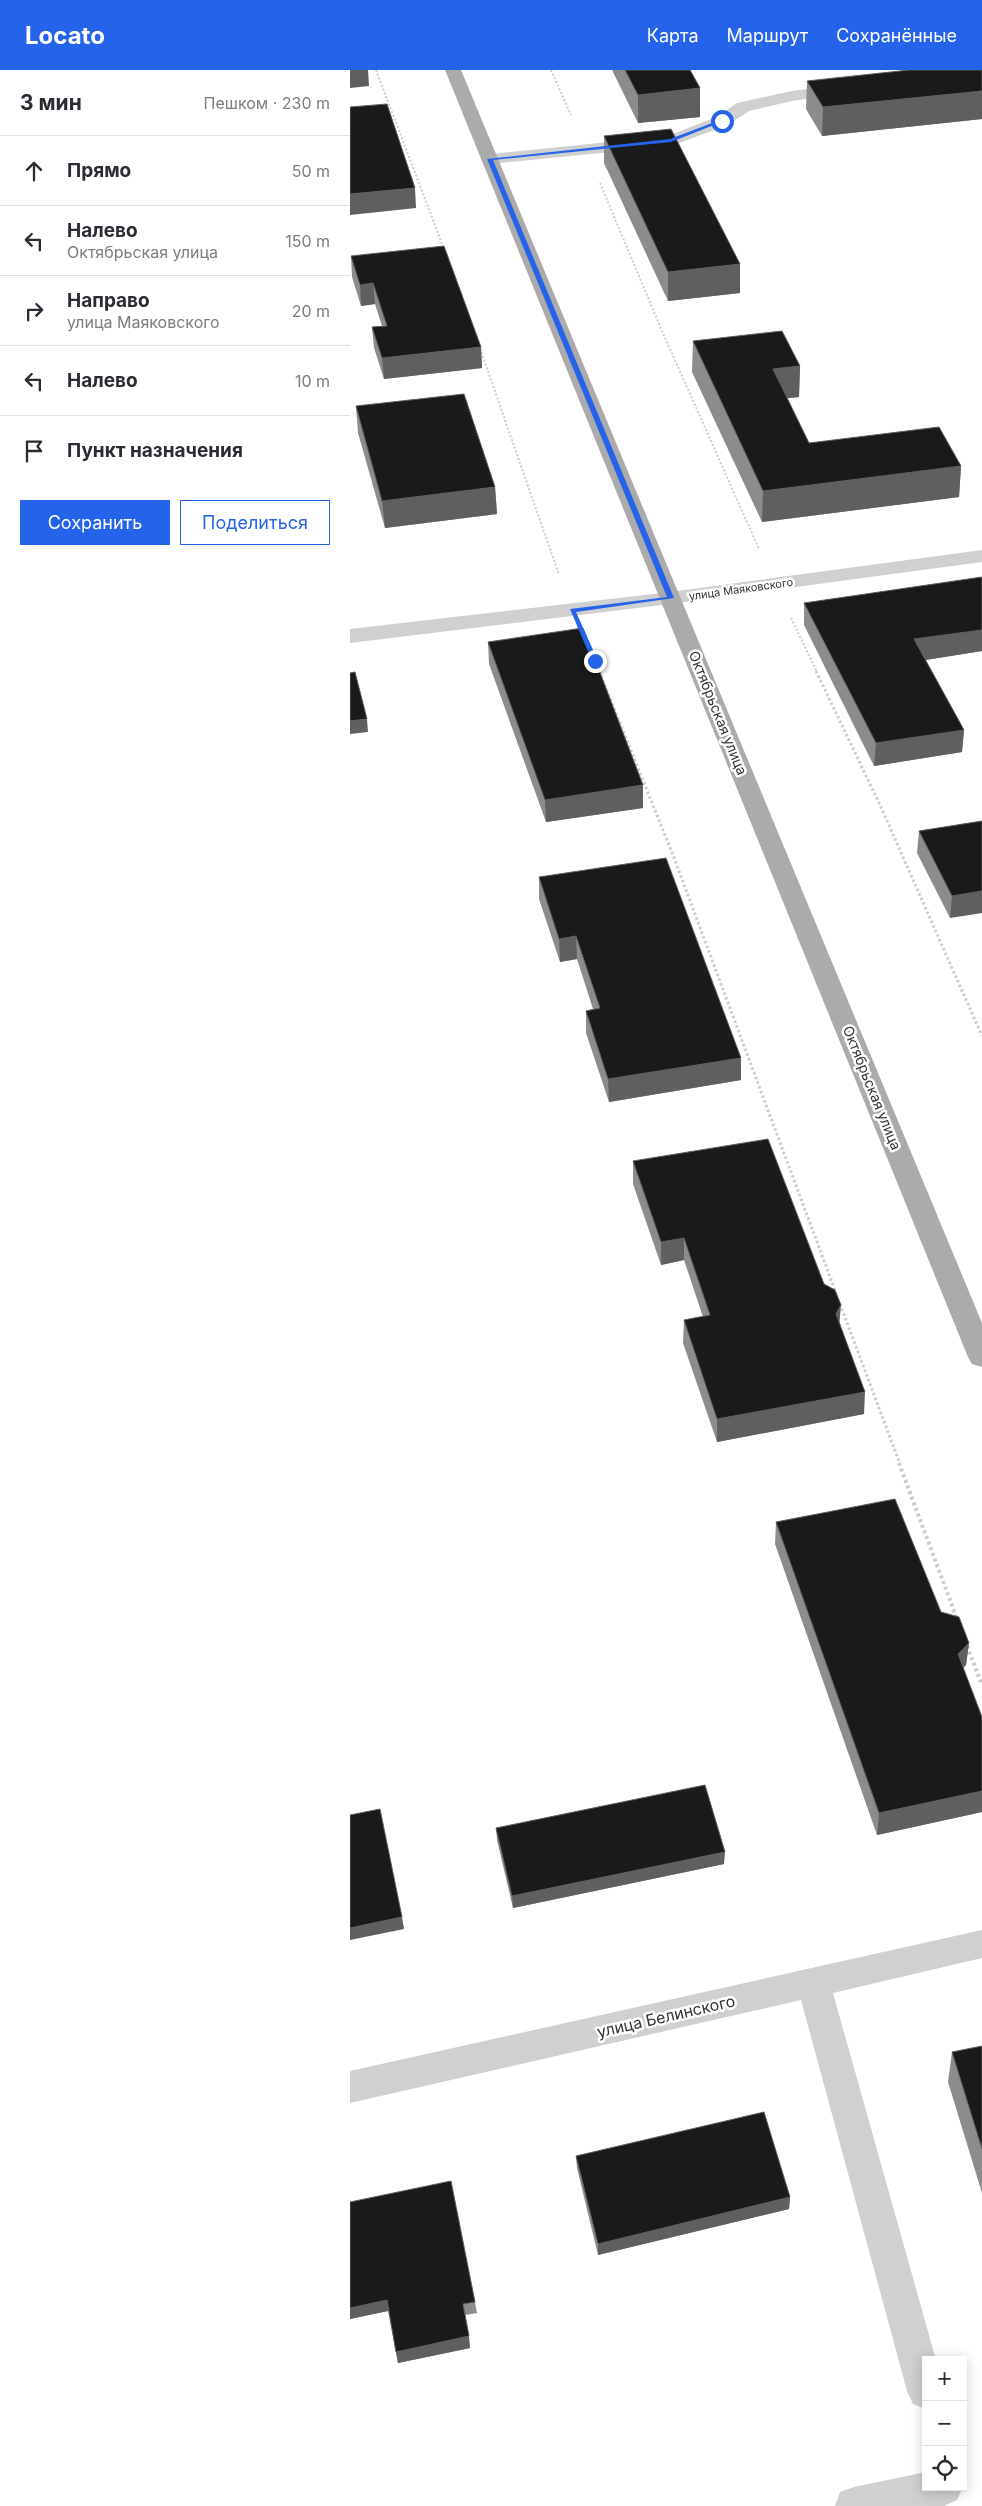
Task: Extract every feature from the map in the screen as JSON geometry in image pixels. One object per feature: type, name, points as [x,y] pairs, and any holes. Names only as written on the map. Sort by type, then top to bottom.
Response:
[{"type":"main road","name":"Октябрьская улица","points":[[453,70],[982,1357]]},
{"type":"street","points":[[490,159],[671,141],[722,121],[743,107],[826,84],[858,87]]},
{"type":"street","name":"улица Маяковского","points":[[350,636],[670,598],[982,556]]},
{"type":"street","name":"улица Белинского","points":[[350,2087],[982,1944]]},
{"type":"street","points":[[813,1983],[922,2377]]},
{"type":"street","points":[[854,2506],[925,2491]]},
{"type":"path","points":[[376,70],[446,254]]},
{"type":"path","points":[[457,282],[572,610],[595,661],[673,856],[958,1622]]},
{"type":"path","points":[[965,1640],[982,1685]]},
{"type":"building","points":[[625,70],[690,70],[700,88],[638,95]]},
{"type":"building","points":[[909,70],[982,70],[982,91],[823,107],[807,81]]},
{"type":"building","points":[[387,104],[415,188],[350,194],[350,107]]},
{"type":"building","points":[[671,129],[740,264],[668,272],[604,136]]},
{"type":"building","points":[[444,246],[481,347],[382,358],[372,327],[387,326],[373,283],[360,285],[351,256]]},
{"type":"building","points":[[782,331],[800,366],[773,369],[809,443],[939,427],[961,466],[763,491],[693,341]]},
{"type":"building","points":[[464,394],[495,487],[382,501],[356,406]]},
{"type":"building","points":[[982,577],[982,630],[914,639],[964,730],[876,743],[804,603]]},
{"type":"building","points":[[583,628],[643,785],[545,800],[488,642]]},
{"type":"building","points":[[355,672],[367,719],[350,721],[350,673]]},
{"type":"building","points":[[982,821],[982,891],[952,896],[919,831]]},
{"type":"building","points":[[666,858],[741,1058],[608,1079],[586,1011],[600,1008],[576,936],[559,939],[539,877]]},
{"type":"building","points":[[768,1139],[824,1284],[835,1290],[841,1305],[836,1314],[865,1392],[717,1419],[684,1320],[710,1315],[684,1238],[661,1242],[633,1161]]},
{"type":"building","points":[[895,1499],[941,1612],[959,1617],[969,1643],[958,1654],[982,1717],[982,1791],[879,1813],[776,1522]]},
{"type":"building","points":[[705,1785],[725,1852],[512,1896],[496,1828]]},
{"type":"building","points":[[380,1809],[402,1917],[350,1928],[350,1815]]},
{"type":"building","points":[[982,2046],[982,2149],[952,2052]]},
{"type":"building","points":[[764,2112],[790,2197],[598,2244],[576,2156]]},
{"type":"building","points":[[451,2181],[475,2302],[463,2304],[469,2336],[396,2352],[387,2300],[350,2308],[350,2202]]},
{"type":"route","points":[[595,661],[572,610],[670,598],[490,159],[671,141],[722,121]]}]
